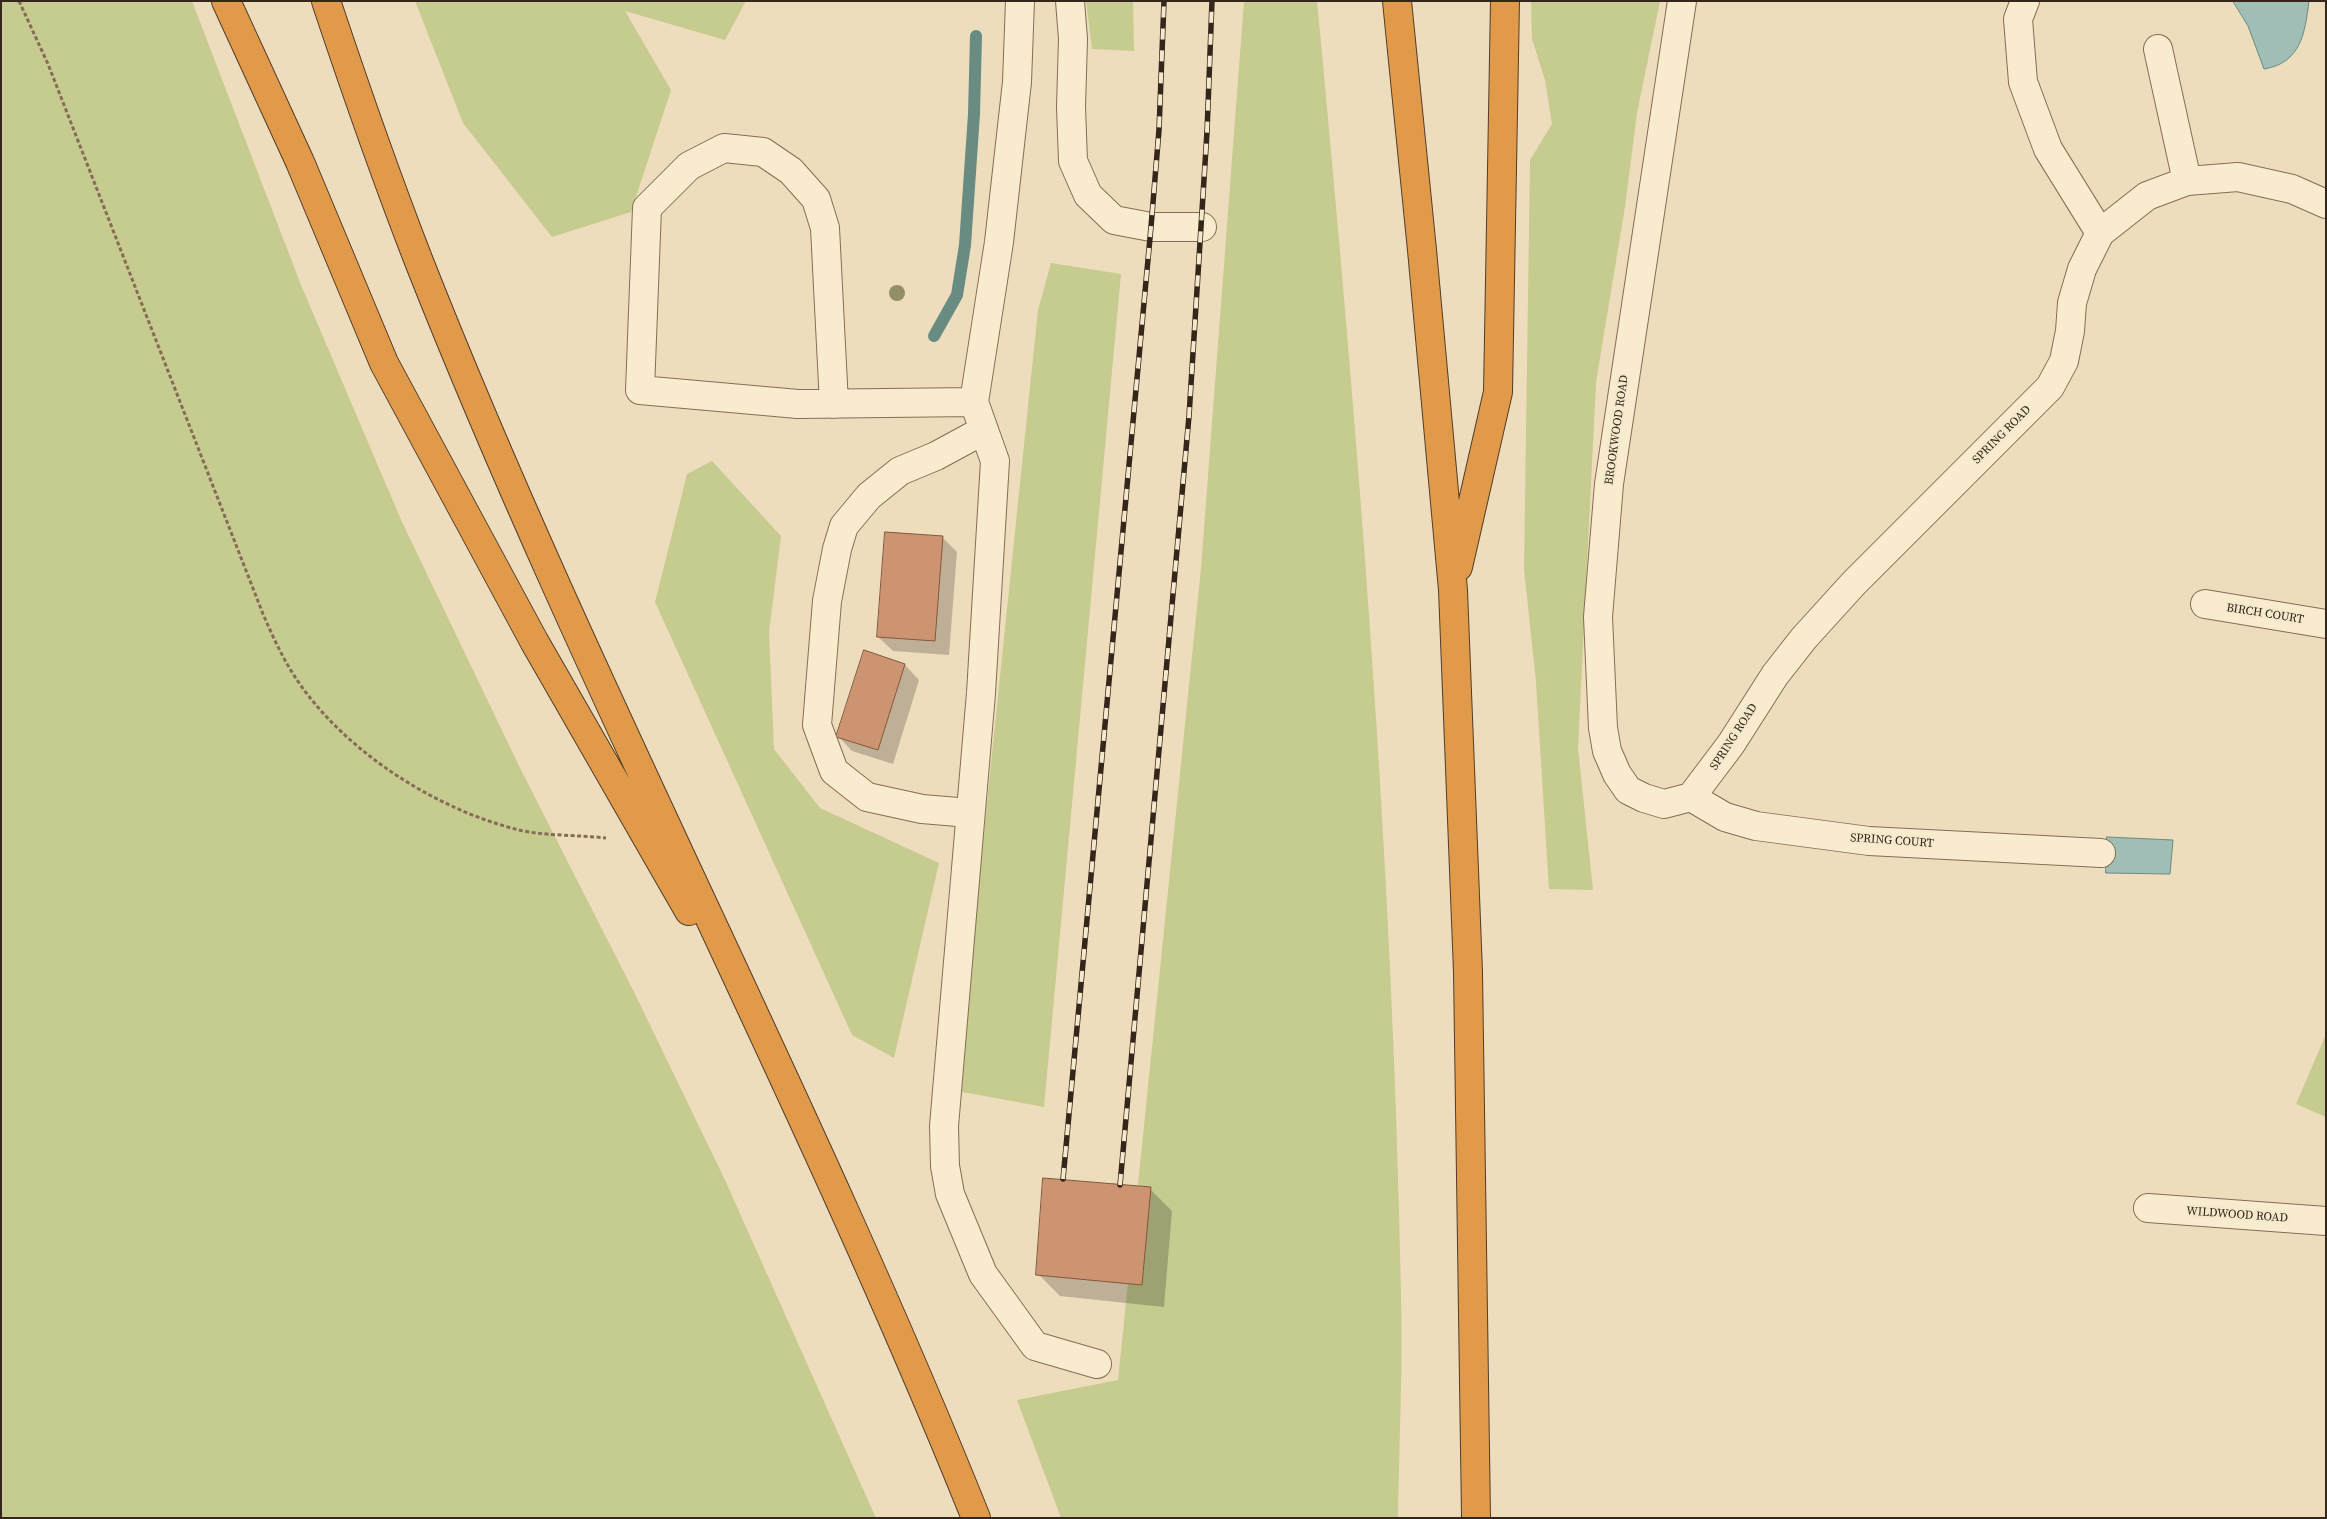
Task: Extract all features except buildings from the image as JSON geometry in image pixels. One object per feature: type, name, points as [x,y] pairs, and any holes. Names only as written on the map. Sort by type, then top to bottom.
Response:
[{"type":"highway","points":[[226,1],[300,162],[384,363],[534,641],[780,1073]]},
{"type":"highway","points":[[246,1],[300,162]]},
{"type":"highway","points":[[326,1],[417,257],[481,413],[557,586],[928,1400],[976,1518]]},
{"type":"highway","points":[[1397,1],[1453,590],[1468,954],[1476,1518]]},
{"type":"highway","points":[[1453,590],[1498,392],[1505,1]]},
{"type":"street","points":[[1020,1],[1018,82],[1000,232],[974,402],[995,461],[981,693],[944,1126],[945,1166],[950,1194],[983,1274],[1035,1346],[1097,1364]]},
{"type":"street","points":[[1070,1],[1073,39],[1071,107],[1073,161],[1088,195],[1114,220],[1151,227],[1202,227]]},
{"type":"street","name":"BROOKWOOD ROAD","points":[[1682,1],[1609,484],[1598,617],[1603,728],[1607,752],[1617,774],[1628,790],[1644,798],[1664,804],[1691,797]]},
{"type":"street","points":[[2025,1],[2018,19],[2023,82],[2048,149],[2100,233]]},
{"type":"street","points":[[2158,49],[2187,181]]},
{"type":"street","points":[[834,404],[825,228],[816,200],[791,171],[763,152],[724,148],[689,166],[647,208],[640,390],[798,404],[834,404],[974,402]]},
{"type":"street","name":"SPRING ROAD","points":[[1691,797],[1731,744],[1775,675],[1804,638],[1854,583],[2050,387],[2064,361],[2070,331],[2072,303],[2082,269],[2100,233],[2147,196],[2187,181],[2238,177],[2292,189],[2326,204]]},
{"type":"street","points":[[970,814],[922,809],[867,797],[834,771],[817,725],[826,601],[844,526],[869,496],[900,471],[936,456],[984,430]]},
{"type":"street","name":"BIRCH COURT","points":[[2205,604],[2326,624]]},
{"type":"street","name":"SPRING COURT","points":[[1691,797],[1725,817],[1756,826],[1869,841],[2101,853]]},
{"type":"street","name":"WILDWOOD ROAD","points":[[2148,1208],[2326,1221]]},
{"type":"path","points":[[19,1],[48,64],[263,614],[286,663],[320,710],[365,754],[420,790],[477,817],[521,830],[649,841]]},
{"type":"green space","points":[[1,1],[192,1],[301,285],[402,522],[520,768],[635,994],[725,1180],[876,1518],[1,1518]]},
{"type":"green space","points":[[415,1],[746,1],[725,40],[625,11],[671,90],[631,212],[552,237],[463,123]]},
{"type":"green space","points":[[1086,1],[1133,1],[1134,51],[1092,49]]},
{"type":"green space","points":[[1244,1],[1317,1],[1346,324],[1382,810],[1397,1134],[1401,1296],[1398,1518],[1061,1518],[1017,1400],[1118,1380],[1201,568]]},
{"type":"green space","points":[[1531,1],[1660,1],[1637,113],[1625,207],[1596,382],[1578,748],[1593,890],[1549,889],[1536,682],[1524,569],[1530,160],[1552,124],[1545,80],[1532,39]]},
{"type":"green space","points":[[1051,263],[1121,274],[1044,1107],[957,1091],[1038,310]]},
{"type":"green space","points":[[712,461],[781,536],[769,632],[774,749],[820,808],[939,863],[894,1058],[852,1035],[655,602],[687,474]]},
{"type":"green space","points":[[2326,1034],[2326,1117],[2296,1104]]},
{"type":"water","points":[[2233,1],[2309,1],[2303,35],[2293,53],[2276,66],[2264,69],[2248,26]]},
{"type":"water","points":[[2107,837],[2173,840],[2170,874],[2106,873]]},
{"type":"waterway","points":[[934,336],[957,295],[965,245],[974,114],[976,36]]},
{"type":"railway","points":[[1063,1179],[1151,227],[1159,130],[1164,1]]},
{"type":"railway","points":[[1120,1185],[1189,416],[1207,132],[1212,1]]}]
